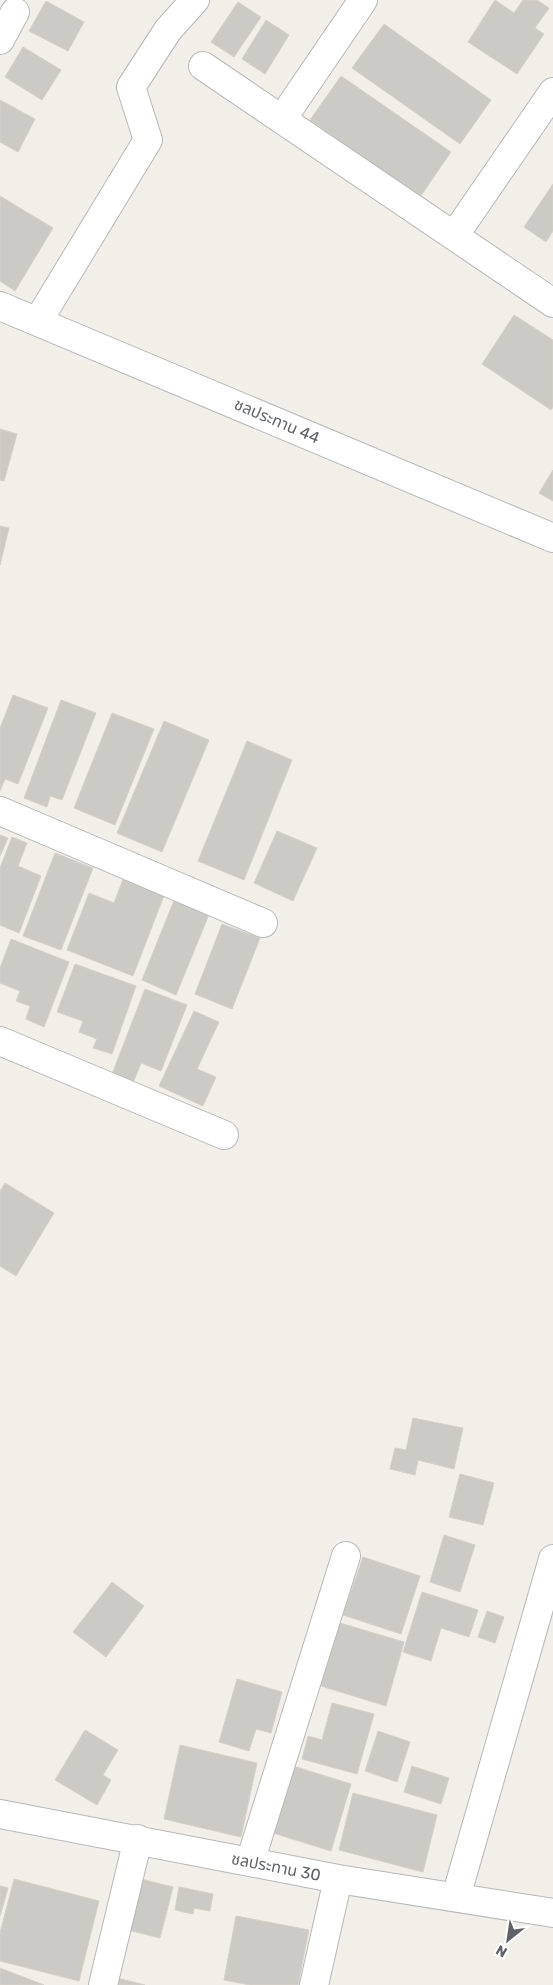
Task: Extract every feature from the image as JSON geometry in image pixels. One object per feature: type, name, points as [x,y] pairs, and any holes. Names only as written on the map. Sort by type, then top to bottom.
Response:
[{"type":"street","points":[[38,321],[148,140],[131,87],[168,30],[195,0]]},
{"type":"street","points":[[282,119],[364,0]]},
{"type":"street","points":[[0,40],[15,12]]},
{"type":"street","points":[[203,66],[553,302]]},
{"type":"street","points":[[454,236],[553,92]]},
{"type":"street","name":"ชลประทาน 44","points":[[0,306],[553,538]]},
{"type":"street","points":[[0,812],[263,922]]},
{"type":"street","points":[[0,1041],[224,1135]]},
{"type":"street","points":[[250,1862],[346,1556]]},
{"type":"street","points":[[456,1897],[553,1558]]},
{"type":"street","name":"ชลประทาน 30","points":[[0,1814],[138,1839],[338,1879],[553,1913]]},
{"type":"street","points":[[103,1985],[138,1839]]},
{"type":"street","points":[[314,1985],[338,1879]]},
{"type":"building","points":[[495,0],[514,13],[523,0],[537,0],[549,8],[535,28],[544,34],[517,74],[468,42]]},
{"type":"building","points":[[46,1],[84,22],[68,51],[29,31]]},
{"type":"building","points":[[238,2],[261,17],[234,57],[211,42]]},
{"type":"building","points":[[266,20],[289,35],[265,74],[242,59]]},
{"type":"building","points":[[384,24],[491,100],[460,144],[352,68]]},
{"type":"building","points":[[23,47],[61,70],[42,100],[5,77]]},
{"type":"building","points":[[341,76],[451,152],[420,197],[310,120]]},
{"type":"building","points":[[0,100],[35,119],[18,152],[0,142]]},
{"type":"building","points":[[553,184],[553,231],[546,242],[524,227]]},
{"type":"building","points":[[0,196],[53,228],[15,291],[0,281]]},
{"type":"building","points":[[514,315],[553,340],[553,407],[551,410],[482,364]]},
{"type":"building","points":[[0,429],[17,434],[4,481],[0,480]]},
{"type":"building","points":[[553,470],[553,501],[539,493]]},
{"type":"building","points":[[0,526],[9,528],[0,565]]},
{"type":"building","points":[[13,695],[48,708],[18,784],[5,779],[0,791],[0,728]]},
{"type":"building","points":[[61,700],[96,713],[62,800],[50,796],[47,807],[24,798]]},
{"type":"building","points":[[112,713],[154,729],[115,825],[74,808]]},
{"type":"building","points":[[164,721],[209,740],[162,852],[117,833]]},
{"type":"building","points":[[247,741],[292,760],[244,880],[198,861]]},
{"type":"building","points":[[277,831],[317,848],[293,901],[254,883]]},
{"type":"building","points":[[0,835],[8,838],[0,856]]},
{"type":"building","points":[[12,837],[27,843],[18,866],[41,876],[19,933],[0,925],[0,868]]},
{"type":"building","points":[[55,853],[93,868],[61,950],[23,936]]},
{"type":"building","points":[[124,877],[165,893],[133,976],[67,950],[89,893],[114,903]]},
{"type":"building","points":[[175,898],[210,912],[176,995],[142,980]]},
{"type":"building","points":[[222,924],[260,938],[232,1009],[195,994]]},
{"type":"building","points":[[11,939],[69,962],[44,1027],[26,1019],[30,1006],[16,1001],[20,991],[0,983],[0,968]]},
{"type":"building","points":[[75,964],[136,986],[112,1054],[93,1048],[97,1039],[79,1032],[83,1021],[57,1012]]},
{"type":"building","points":[[145,989],[187,1005],[161,1071],[141,1063],[133,1083],[112,1074]]},
{"type":"building","points":[[194,1011],[219,1022],[197,1069],[216,1077],[203,1106],[159,1086]]},
{"type":"building","points":[[5,1183],[54,1213],[16,1276],[0,1266],[0,1191]]},
{"type":"building","points":[[413,1418],[463,1428],[454,1469],[418,1460],[415,1475],[390,1469],[395,1448],[406,1450]]},
{"type":"building","points":[[460,1474],[494,1483],[483,1525],[449,1517]]},
{"type":"building","points":[[444,1535],[475,1545],[460,1592],[430,1582]]},
{"type":"building","points":[[363,1557],[420,1576],[401,1634],[343,1615]]},
{"type":"building","points":[[112,1582],[144,1606],[106,1657],[73,1632]]},
{"type":"building","points":[[422,1592],[478,1610],[469,1637],[441,1628],[431,1661],[403,1652]]},
{"type":"building","points":[[487,1611],[504,1617],[495,1643],[478,1637]]},
{"type":"building","points":[[340,1623],[404,1642],[386,1706],[321,1686]]},
{"type":"building","points":[[237,1679],[282,1692],[271,1733],[256,1729],[249,1751],[219,1742]]},
{"type":"building","points":[[332,1703],[374,1714],[357,1774],[302,1759],[308,1736],[322,1740]]},
{"type":"building","points":[[85,1730],[118,1750],[103,1775],[111,1780],[97,1805],[55,1780]]},
{"type":"building","points":[[378,1731],[410,1742],[397,1782],[365,1771]]},
{"type":"building","points":[[180,1745],[257,1763],[241,1837],[164,1819]]},
{"type":"building","points":[[290,1765],[351,1784],[331,1851],[270,1832]]},
{"type":"building","points":[[412,1766],[449,1778],[441,1804],[404,1792]]},
{"type":"building","points":[[353,1793],[437,1815],[423,1872],[339,1850]]},
{"type":"building","points":[[137,1878],[173,1887],[160,1938],[124,1929]]},
{"type":"building","points":[[14,1879],[99,1901],[79,1981],[0,1961],[0,1933]]},
{"type":"building","points":[[0,1886],[8,1888],[0,1916]]},
{"type":"building","points":[[179,1887],[213,1894],[210,1911],[194,1908],[193,1914],[175,1910]]},
{"type":"building","points":[[236,1916],[309,1930],[298,1985],[250,1985],[224,1980]]},
{"type":"building","points":[[0,1968],[44,1985],[0,1985]]},
{"type":"building","points":[[117,1978],[145,1985],[116,1985]]}]
